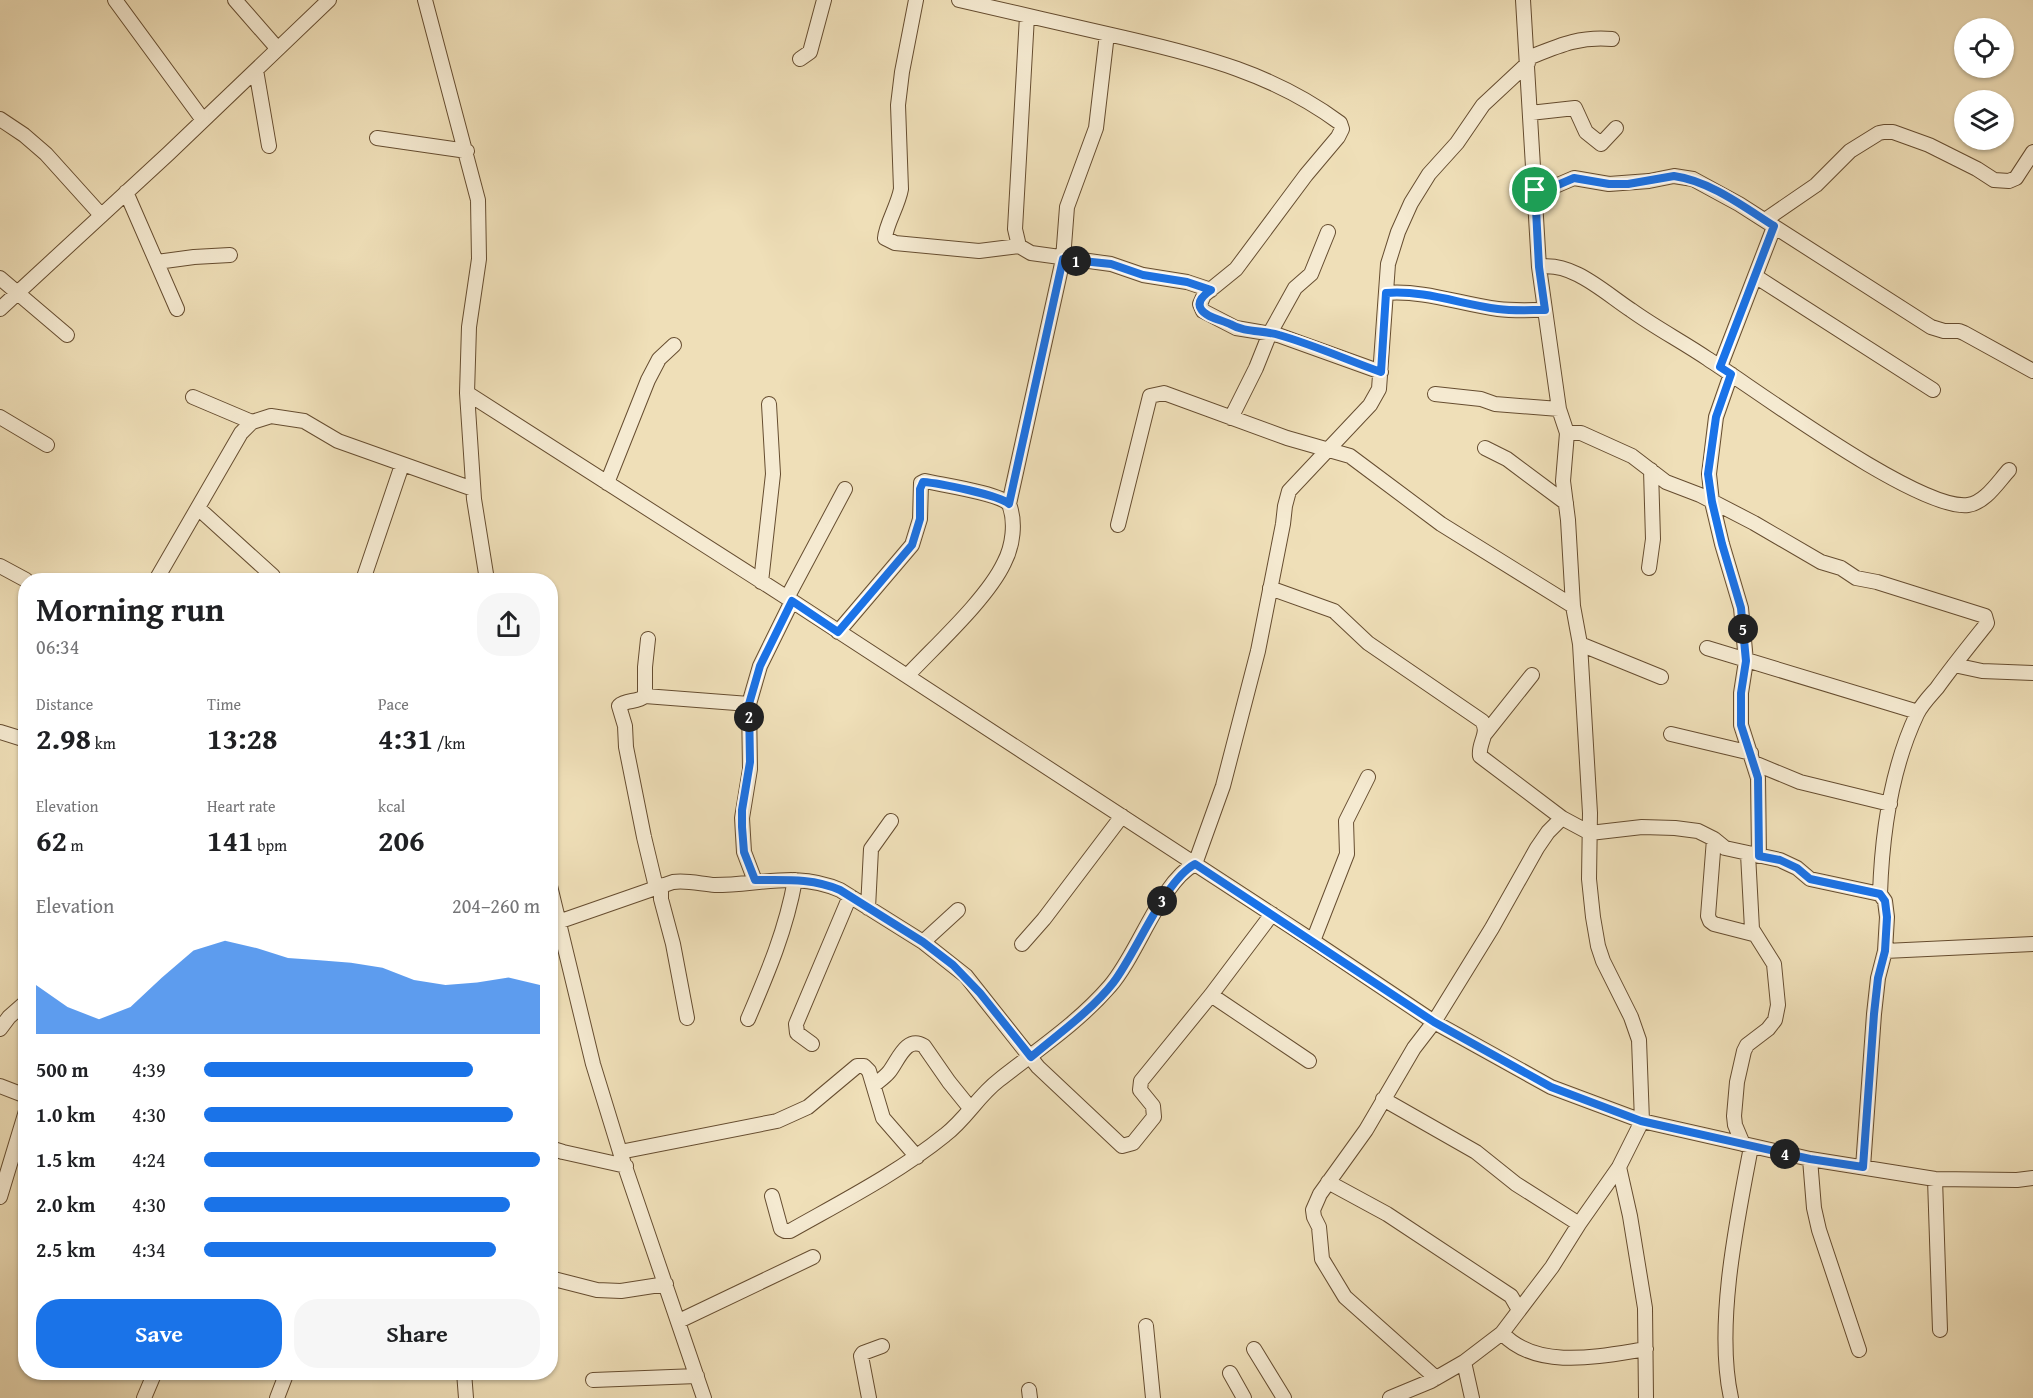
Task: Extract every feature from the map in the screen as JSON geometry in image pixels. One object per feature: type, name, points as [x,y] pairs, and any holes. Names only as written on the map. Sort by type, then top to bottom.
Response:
[{"type":"street","points":[[115,0],[203,120]]},
{"type":"street","points":[[236,0],[278,48]]},
{"type":"street","points":[[2,304],[17,293],[126,192],[329,0]]},
{"type":"street","points":[[425,0],[478,200],[479,259],[469,327],[467,393],[473,489],[486,573]]},
{"type":"street","points":[[800,59],[810,52],[824,0]]},
{"type":"street","points":[[916,0],[898,105],[901,189],[885,238],[895,243],[979,251],[1019,246],[1031,253],[1111,264],[1143,275],[1187,282],[1211,290]]},
{"type":"street","points":[[959,0],[1193,54],[1250,72],[1302,97],[1336,120],[1341,126],[1338,137],[1306,175],[1236,269],[1200,302],[1203,311],[1236,328],[1270,333],[1381,372]]},
{"type":"street","points":[[1390,1398],[1436,1378],[1464,1362],[1502,1333],[1552,1267],[1619,1167],[1641,1121],[1637,1034],[1603,961],[1594,928],[1589,879],[1590,833],[1581,644],[1573,606],[1563,481],[1567,433],[1559,409],[1539,267],[1523,0]]},
{"type":"street","points":[[1019,246],[1015,229],[1027,16]]},
{"type":"street","points":[[907,676],[975,604],[1004,564],[1010,549],[1012,518],[1009,504],[1063,259],[1067,207],[1096,128],[1107,34]]},
{"type":"street","points":[[772,1196],[781,1229],[785,1232],[790,1231],[917,1158],[958,1124],[970,1108],[999,1080],[1031,1057],[1091,1006],[1111,986],[1125,967],[1173,882],[1186,869],[1195,864],[1208,833],[1223,786],[1258,651],[1289,491],[1370,405],[1379,389],[1388,264],[1398,232],[1411,203],[1429,174],[1457,143],[1483,105],[1528,60],[1563,44],[1592,37],[1612,39]]},
{"type":"street","points":[[256,70],[269,146]]},
{"type":"street","points":[[1530,113],[1575,108],[1586,132],[1601,144],[1616,128]]},
{"type":"street","points":[[0,119],[46,154],[101,215]]},
{"type":"street","points":[[1753,934],[1758,778],[1741,725],[1741,693],[1746,661],[1741,608],[1722,544],[1708,474],[1712,439],[1726,371],[1769,223],[1816,185],[1850,151],[1879,133],[1893,132],[1929,145],[1994,180],[2002,182],[2016,178],[2033,152]]},
{"type":"street","points":[[377,138],[466,151]]},
{"type":"street","points":[[1535,190],[1553,187],[1574,178],[1609,184],[1628,184],[1674,176],[1693,179],[1769,223],[1931,327],[1964,333],[2033,371]]},
{"type":"street","points":[[126,192],[177,309]]},
{"type":"street","points":[[1231,418],[1256,368],[1270,333],[1295,288],[1311,274],[1328,232]]},
{"type":"street","points":[[157,262],[230,255]]},
{"type":"street","points":[[1539,267],[1560,266],[1592,282],[1806,425],[1902,484],[1945,502],[1965,505],[1972,504],[1988,493],[2009,470]]},
{"type":"street","points":[[1755,276],[1933,390]]},
{"type":"street","points":[[0,278],[67,335]]},
{"type":"street","points":[[1386,293],[1404,291],[1423,293],[1498,309],[1545,310]]},
{"type":"street","points":[[607,483],[648,380],[659,359],[674,345]]},
{"type":"street","points":[[467,393],[907,676],[1434,1022],[1551,1087],[1641,1121],[1810,1159],[1935,1179],[2017,1180],[2033,1178]]},
{"type":"street","points":[[1118,525],[1150,396],[1164,393],[1231,418],[1350,456],[1441,524],[1573,606]]},
{"type":"street","points":[[1435,394],[1481,399],[1495,404],[1559,409]]},
{"type":"street","points":[[193,397],[252,422]]},
{"type":"street","points":[[761,582],[773,474],[769,404]]},
{"type":"street","points":[[160,573],[241,433],[252,422],[271,416],[304,421],[338,441],[473,489]]},
{"type":"street","points":[[0,417],[47,445]]},
{"type":"street","points":[[1567,433],[1581,433],[1632,456],[1666,482],[1754,523],[1821,562],[1841,568],[1856,578],[1877,582],[1985,616],[1987,623],[1985,626],[1918,712],[1898,765],[1882,846],[1880,894],[1885,901],[1887,917],[1885,951],[1878,978],[1874,1014],[1863,1167]]},
{"type":"street","points":[[1343,434],[1350,456]]},
{"type":"street","points":[[1485,448],[1507,459],[1566,503]]},
{"type":"street","points":[[365,573],[402,465]]},
{"type":"street","points":[[1649,568],[1653,539],[1651,470]]},
{"type":"street","points":[[838,632],[912,545],[920,519],[921,483],[925,481],[994,496],[1006,500],[1009,504]]},
{"type":"street","points":[[755,880],[744,852],[742,827],[742,810],[750,762],[749,704],[760,666],[789,600],[845,489]]},
{"type":"street","points":[[198,508],[270,573]]},
{"type":"street","points":[[0,566],[18,576]]},
{"type":"street","points":[[1270,588],[1334,611],[1368,643],[1482,721],[1485,725],[1485,734],[1480,756],[1562,818],[1590,833],[1642,827],[1698,831],[1725,848],[1780,860],[1797,868],[1810,879],[1880,894]]},
{"type":"street","points":[[645,696],[648,639]]},
{"type":"street","points":[[1581,644],[1662,677]]},
{"type":"street","points":[[1707,648],[1918,712]]},
{"type":"street","points":[[1954,664],[1982,671],[2033,673]]},
{"type":"street","points":[[1485,734],[1532,675]]},
{"type":"street","points":[[687,1018],[673,944],[651,872],[626,747],[625,726],[619,706],[622,703],[638,701],[645,696],[749,704]]},
{"type":"street","points":[[0,732],[18,738]]},
{"type":"street","points":[[1671,734],[1752,758],[1800,782],[1890,804]]},
{"type":"street","points":[[1313,941],[1347,854],[1346,821],[1368,777]]},
{"type":"street","points":[[1022,944],[1044,919],[1122,816]]},
{"type":"street","points":[[1436,1378],[1362,1314],[1336,1285],[1333,1274],[1322,1259],[1322,1240],[1313,1210],[1320,1194],[1366,1130],[1414,1048],[1434,1022],[1492,928],[1537,848],[1562,818]]},
{"type":"street","points":[[868,908],[871,849],[891,821]]},
{"type":"street","points":[[1714,839],[1708,916],[1714,924],[1753,934],[1770,955],[1774,964],[1778,1005],[1775,1020],[1768,1029],[1747,1045],[1742,1057],[1734,1116],[1737,1132],[1747,1146],[1725,1334],[1731,1398]]},
{"type":"street","points":[[704,1398],[620,1152],[593,1064],[558,921],[683,881],[717,885],[755,880],[795,880],[828,885],[850,896],[923,942],[966,976],[1038,1067],[1116,1143],[1128,1146],[1154,1117],[1153,1106],[1140,1090],[1141,1082],[1272,914]]},
{"type":"street","points":[[748,1019],[778,946],[789,912],[795,880]]},
{"type":"street","points":[[812,1044],[796,1033],[796,1024],[850,896]]},
{"type":"street","points":[[923,942],[958,910]]},
{"type":"street","points":[[1885,951],[2033,944]]},
{"type":"street","points":[[1211,995],[1309,1061]]},
{"type":"street","points":[[0,1029],[18,1009]]},
{"type":"street","points":[[874,1085],[889,1072],[903,1050],[915,1043],[920,1044],[924,1046],[970,1108]]},
{"type":"street","points":[[620,1152],[777,1121],[808,1107],[857,1065],[864,1066],[869,1071],[883,1118],[917,1158]]},
{"type":"street","points":[[0,1086],[18,1093]]},
{"type":"street","points":[[1383,1100],[1476,1152],[1516,1184],[1579,1224]]},
{"type":"street","points":[[0,1197],[18,1137]]},
{"type":"street","points":[[558,1150],[626,1167]]},
{"type":"street","points":[[1810,1159],[1814,1208],[1819,1230],[1859,1350]]},
{"type":"street","points":[[1619,1167],[1642,1291],[1646,1349],[1646,1398]]},
{"type":"street","points":[[1935,1179],[1940,1330]]},
{"type":"street","points":[[1328,1182],[1387,1214],[1511,1296],[1519,1310]]},
{"type":"street","points":[[679,1321],[813,1257]]},
{"type":"street","points":[[558,1280],[597,1290],[621,1291],[666,1284]]},
{"type":"street","points":[[1511,1296],[1530,1296]]},
{"type":"street","points":[[1146,1326],[1153,1398]]},
{"type":"street","points":[[1502,1333],[1521,1349],[1555,1356],[1579,1357],[1646,1349]]},
{"type":"street","points":[[869,1398],[861,1356],[863,1353],[882,1346]]},
{"type":"street","points":[[1254,1349],[1284,1398]]},
{"type":"street","points":[[1464,1362],[1472,1398]]},
{"type":"street","points":[[1230,1373],[1244,1398]]},
{"type":"street","points":[[592,1380],[697,1376]]},
{"type":"street","points":[[144,1398],[152,1380]]},
{"type":"street","points":[[277,1398],[284,1380]]},
{"type":"street","points":[[465,1380],[466,1398]]},
{"type":"route","points":[[1674,176],[1693,179],[1774,226],[1720,367],[1731,374],[1716,417],[1708,474],[1722,544],[1741,608],[1746,661],[1741,693],[1741,725],[1758,778],[1759,856],[1780,860],[1797,868],[1810,879],[1880,894],[1885,901],[1887,917],[1885,951],[1878,978],[1874,1014],[1870,1095],[1863,1167],[1751,1147],[1641,1121],[1551,1087],[1434,1022],[1195,864],[1186,869],[1173,882],[1125,967],[1111,986],[1031,1057],[966,976],[923,942],[840,890],[828,885],[795,880],[755,880],[744,852],[742,810],[750,770],[749,704],[754,682],[768,648],[792,601],[838,632],[912,545],[920,519],[921,483],[925,481],[994,496],[1006,500],[1009,504],[1063,259],[1111,264],[1143,275],[1176,280],[1211,290],[1201,299],[1200,304],[1201,309],[1209,315],[1236,328],[1291,339],[1381,372],[1386,293],[1404,291],[1423,293],[1498,309],[1545,310],[1539,267],[1535,190],[1553,187],[1574,178],[1595,183],[1628,184],[1674,176]]}]
